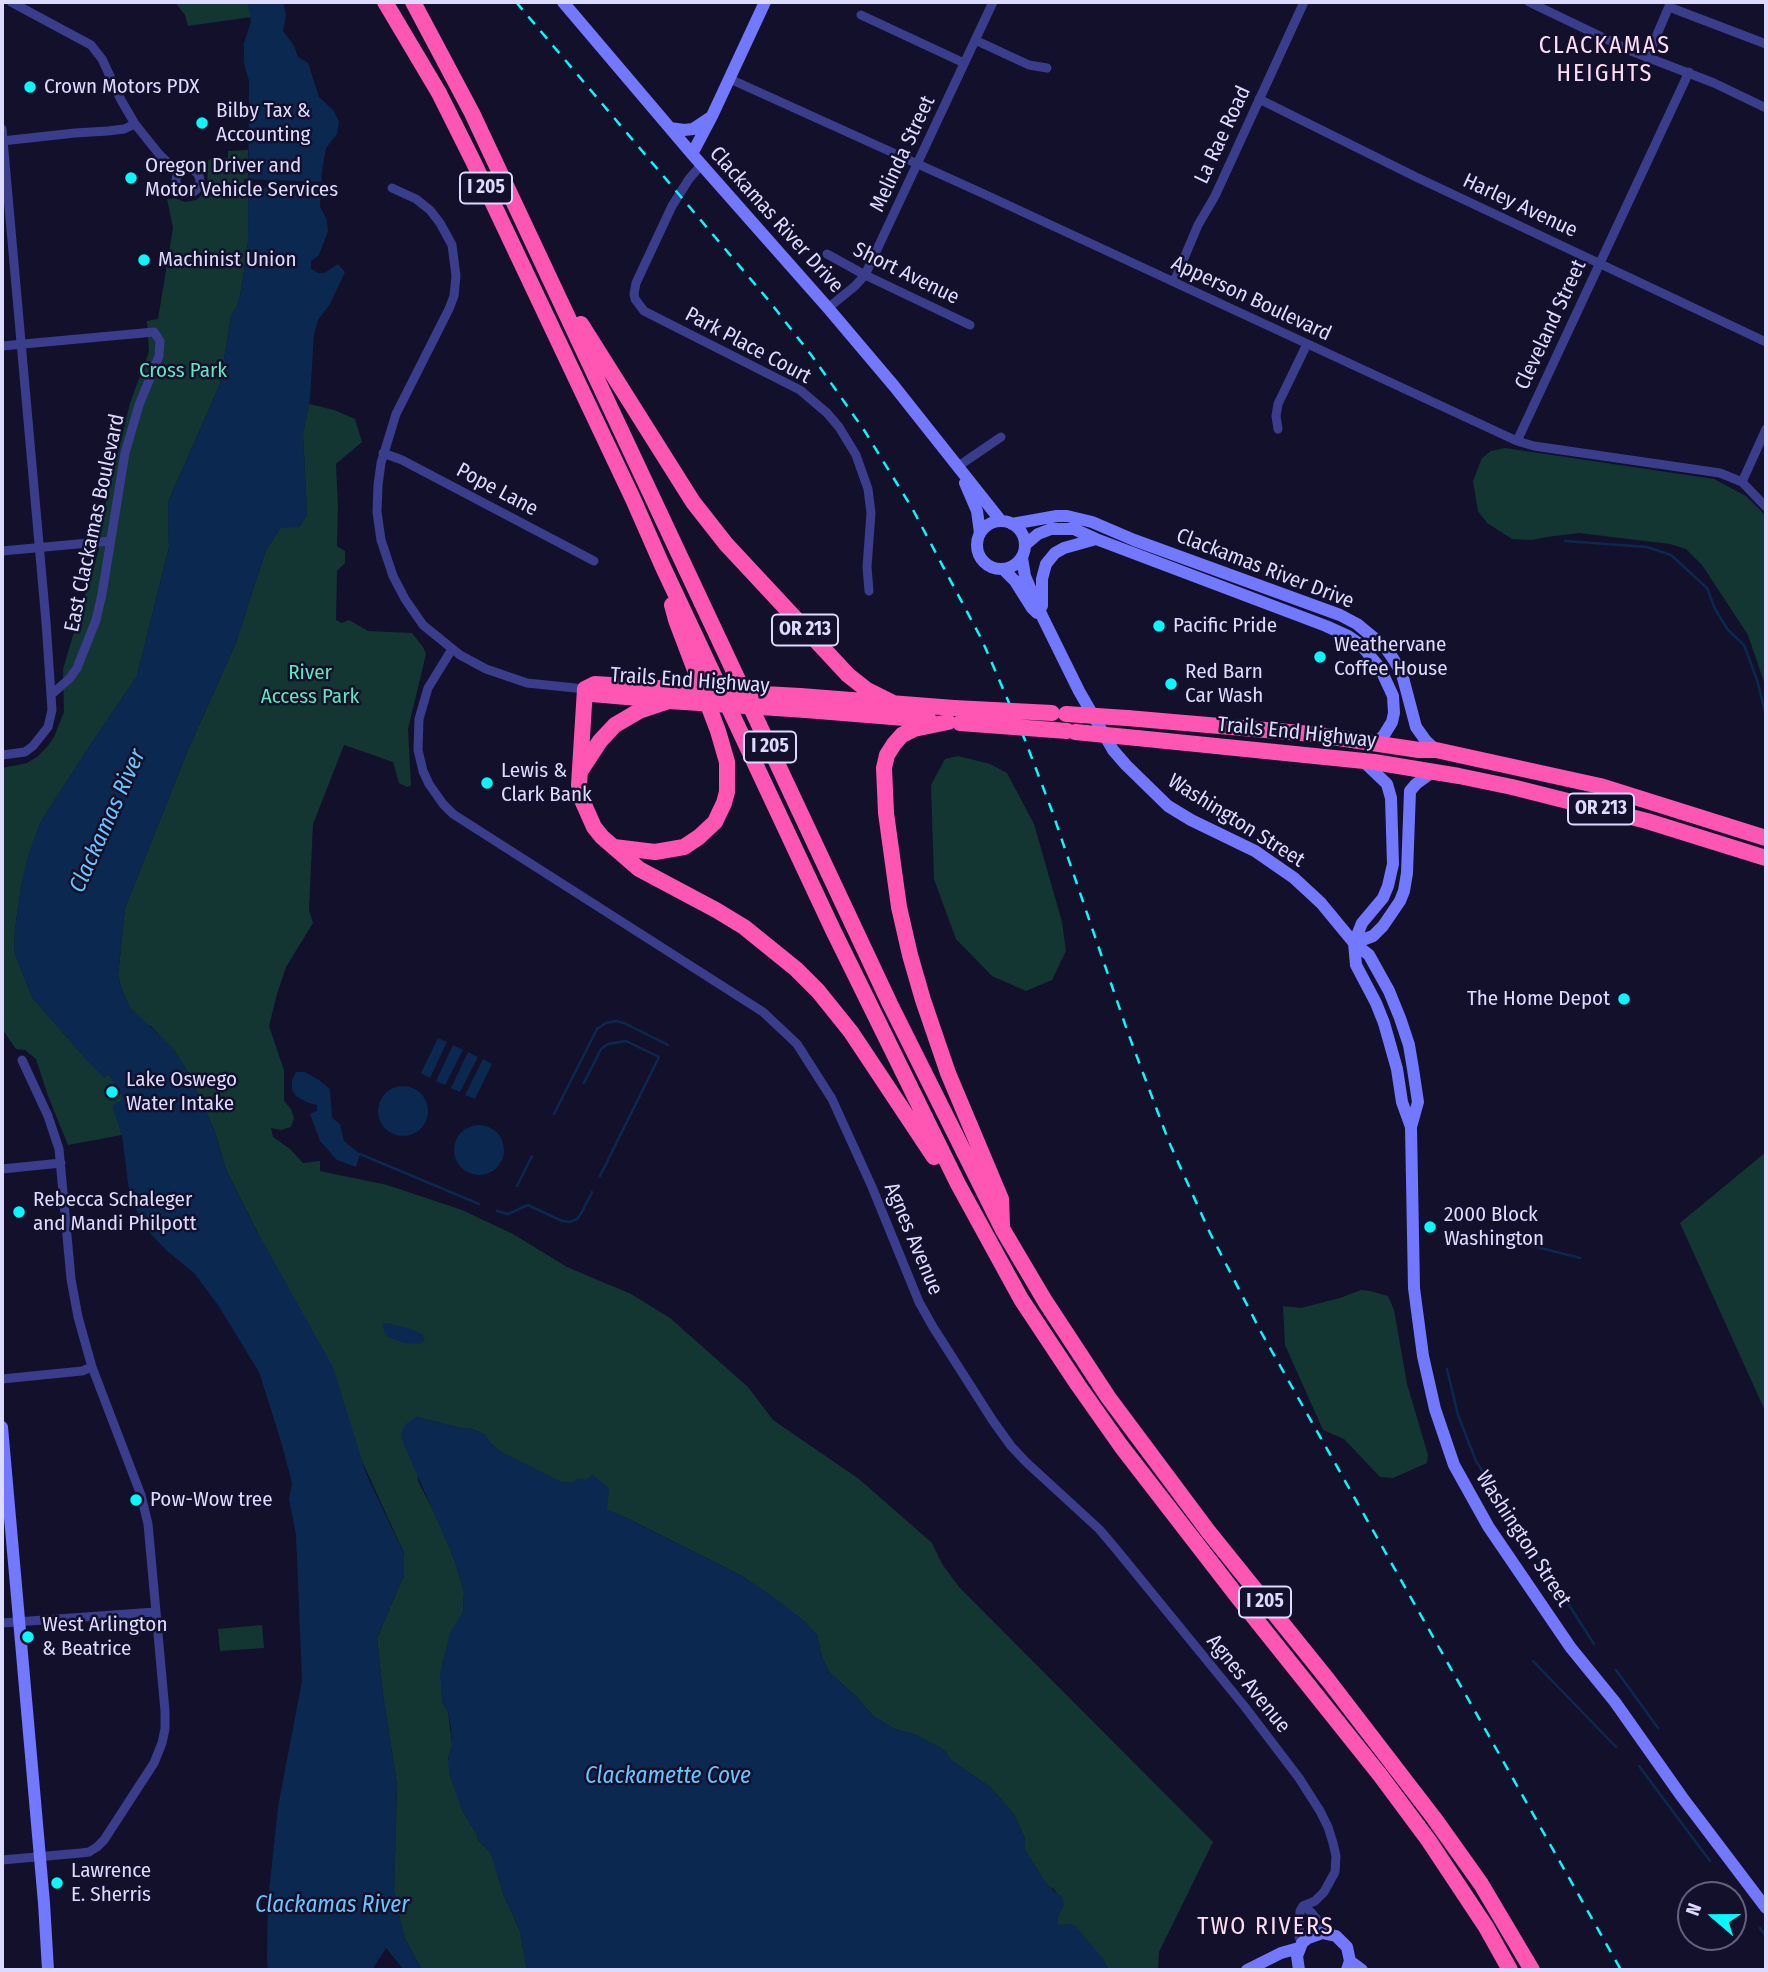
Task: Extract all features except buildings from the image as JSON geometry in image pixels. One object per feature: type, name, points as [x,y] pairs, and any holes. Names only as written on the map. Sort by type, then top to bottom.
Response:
[{"type":"highway","name":"I 205","points":[[385,2],[439,93],[473,161],[833,930],[934,1138],[1021,1299],[1098,1414],[1182,1525],[1380,1775],[1461,1889],[1498,1946],[1510,1970]]},
{"type":"highway","name":"I 205","points":[[414,2],[472,113],[890,1004],[1003,1230],[1045,1301],[1108,1396],[1201,1521],[1434,1818],[1481,1884],[1532,1970]]},
{"type":"highway","name":"OR 213","points":[[542,262],[673,472],[718,534],[854,681],[895,704]]},
{"type":"highway","points":[[614,847],[655,852],[684,847],[715,822],[727,792],[727,762],[676,620],[662,565]]},
{"type":"highway","points":[[585,689],[580,772],[582,800],[594,827],[639,869],[744,928],[782,956],[811,984],[851,1032],[979,1224]]},
{"type":"highway","name":"Trails End Highway","points":[[585,689],[592,695],[666,695],[803,703],[1374,762],[1512,787],[1647,821],[1766,858]]},
{"type":"highway","points":[[580,772],[600,741],[615,725],[666,695]]},
{"type":"highway","name":"Trails End Highway","points":[[803,703],[895,704],[954,718],[1059,714],[1127,718],[1312,734],[1419,750],[1436,750],[1600,786],[1766,838]]},
{"type":"highway","points":[[954,718],[914,729],[902,735],[894,744],[887,755],[884,768],[886,813],[899,907],[910,955],[948,1073],[1001,1199],[1003,1230]]},
{"type":"main road","name":"Clackamas River Drive","points":[[563,2],[701,165],[828,307],[957,467],[1007,522],[1021,532],[1024,551]]},
{"type":"main road","points":[[692,154],[765,2]]},
{"type":"main road","points":[[670,128],[693,129],[712,116]]},
{"type":"main road","name":"Clackamas River Drive","points":[[957,467],[977,512],[980,533]]},
{"type":"main road","name":"Clackamas River Drive","points":[[1376,743],[1392,722],[1393,696],[1380,668],[1361,645],[1348,636],[1096,539],[1074,528],[1051,529],[1038,534],[1011,568],[1004,570],[989,566],[979,555],[977,540],[980,533],[989,524],[1067,516],[1092,522],[1134,540],[1340,615],[1357,624],[1385,647],[1402,674],[1416,727],[1436,750]]},
{"type":"main road","points":[[1043,618],[1042,579],[1046,564],[1055,553],[1064,548],[1096,539]]},
{"type":"main road","name":"Washington Street","points":[[1024,551],[1025,576],[1043,618],[1079,691],[1113,750],[1168,806],[1255,852],[1294,878],[1321,903],[1354,943],[1356,965],[1376,1003],[1391,1044],[1402,1102],[1411,1127],[1414,1287],[1423,1356],[1435,1409],[1454,1465],[1488,1526],[1564,1637],[1766,1908]]},
{"type":"main road","name":"Washington Street","points":[[1004,570],[1015,581],[1032,608],[1043,618]]},
{"type":"main road","points":[[1354,943],[1362,923],[1383,898],[1393,864],[1391,798],[1387,784],[1364,762]]},
{"type":"main road","points":[[1354,943],[1373,936],[1400,901],[1407,873],[1410,791],[1434,771]]},
{"type":"main road","points":[[2,1427],[48,1970]]},
{"type":"main road","points":[[1247,1970],[1280,1953],[1301,1946],[1314,1934],[1336,1936],[1347,1947],[1349,1966],[1362,1970]]},
{"type":"main road","points":[[1299,1970],[1297,1956],[1301,1946]]},
{"type":"street","points":[[11,2],[91,45],[102,59],[135,124],[179,174]]},
{"type":"street","name":"Melinda Street","points":[[828,307],[865,275],[993,2]]},
{"type":"street","name":"La Rae Road","points":[[1174,282],[1198,225],[1215,195],[1304,2]]},
{"type":"street","points":[[1529,2],[1647,58],[1689,72],[1766,108]]},
{"type":"street","points":[[1647,58],[1670,5],[1766,44]]},
{"type":"street","points":[[861,15],[964,63]]},
{"type":"street","points":[[975,40],[1029,65],[1047,68]]},
{"type":"street","name":"Cleveland Street","points":[[1517,441],[1689,72]]},
{"type":"street","name":"Apperson Boulevard","points":[[730,79],[1517,441],[1534,446],[1713,472],[1742,482],[1766,507]]},
{"type":"street","name":"Harley Avenue","points":[[1259,99],[1418,178],[1766,342]]},
{"type":"street","points":[[2,141],[124,129],[135,124]]},
{"type":"street","points":[[2,129],[52,694],[49,723],[36,743],[28,750],[2,755]]},
{"type":"street","name":"Park Place Court","points":[[701,165],[672,206],[636,283],[635,299],[644,311],[800,390],[839,427],[856,455],[868,489],[871,513],[867,567],[869,591]]},
{"type":"street","points":[[392,188],[415,199],[430,210],[440,223],[452,245],[456,276],[454,296],[449,309],[404,397],[383,453],[377,512],[381,540],[389,564],[405,599],[419,619],[452,649],[486,669],[527,683],[585,689]]},
{"type":"street","name":"Short Avenue","points":[[827,254],[970,325]]},
{"type":"street","name":"East Clackamas Boulevard","points":[[21,344],[154,332],[160,341],[161,350],[131,432],[100,607],[88,645],[73,674],[52,694]]},
{"type":"street","points":[[2,346],[21,344]]},
{"type":"street","points":[[1278,429],[1276,416],[1279,404],[1307,344]]},
{"type":"street","points":[[1742,482],[1766,429]]},
{"type":"street","points":[[957,467],[1001,437]]},
{"type":"street","name":"Pope Lane","points":[[383,453],[402,460],[594,561]]},
{"type":"street","points":[[2,551],[110,541]]},
{"type":"street","name":"Agnes Avenue","points":[[452,649],[428,688],[418,730],[420,761],[433,791],[453,814],[763,1012],[797,1044],[832,1100],[872,1185],[919,1302],[993,1421],[1011,1447],[1099,1529],[1116,1549],[1245,1707],[1299,1778],[1320,1811],[1328,1827],[1336,1856],[1335,1872],[1324,1892],[1303,1906]]},
{"type":"street","points":[[2,1860],[89,1852],[104,1840],[154,1763],[162,1742],[165,1711],[148,1524],[141,1495],[92,1367],[78,1317],[71,1279],[58,1148],[48,1116],[22,1060]]},
{"type":"street","points":[[2,1169],[61,1163]]},
{"type":"street","points":[[2,1379],[82,1371],[92,1367]]},
{"type":"street","points":[[2,1623],[155,1612]]},
{"type":"street","points":[[1301,1946],[1298,1928],[1303,1906],[1329,1934]]},
{"type":"green space","points":[[175,2],[248,2],[251,17],[188,26],[185,15]]},
{"type":"green space","name":"Cross Park","points":[[248,150],[248,241],[238,304],[231,316],[220,384],[168,502],[169,547],[137,676],[40,823],[21,886],[14,951],[32,997],[104,1077],[109,1074],[124,1099],[113,1106],[122,1135],[68,1145],[36,1059],[25,1050],[16,1049],[2,1029],[2,768],[27,763],[37,757],[54,737],[64,712],[63,669],[99,549],[98,535],[130,403],[149,352],[147,321],[158,319],[173,228],[167,199],[175,198],[185,202],[196,200],[207,188],[210,159],[228,158],[228,151]]},
{"type":"green space","name":"River Access Park","points":[[309,404],[355,419],[362,442],[336,464],[337,546],[345,551],[345,563],[337,571],[336,620],[342,623],[349,620],[368,631],[412,633],[426,654],[408,729],[411,786],[399,783],[393,762],[344,745],[313,824],[309,910],[313,923],[286,967],[269,1026],[284,1070],[284,1101],[294,1118],[291,1127],[281,1130],[271,1128],[273,1137],[303,1163],[320,1161],[320,1171],[387,1185],[462,1210],[513,1234],[567,1267],[631,1294],[670,1318],[748,1387],[773,1420],[859,1479],[932,1543],[942,1564],[959,1587],[1213,1842],[1159,1952],[1158,1970],[1108,1970],[1103,1959],[1071,1924],[1058,1926],[1057,1919],[1064,1904],[1055,1890],[1046,1884],[1025,1850],[1025,1839],[1014,1814],[990,1787],[952,1761],[944,1750],[914,1734],[894,1729],[872,1715],[857,1697],[830,1673],[822,1658],[817,1635],[805,1622],[744,1577],[607,1510],[586,1480],[561,1482],[501,1452],[473,1429],[416,1417],[418,1481],[455,1561],[464,1592],[463,1612],[442,1664],[442,1702],[448,1711],[452,1745],[448,1758],[462,1810],[478,1840],[490,1852],[503,1893],[520,1931],[527,1970],[422,1970],[404,1937],[394,1891],[397,1784],[377,1638],[404,1575],[404,1553],[257,1231],[226,1170],[215,1132],[188,1072],[174,1050],[130,1008],[118,975],[125,908],[187,752],[235,645],[266,550],[281,527],[299,527],[307,515],[303,434]]},
{"type":"green space","points":[[1505,448],[1714,479],[1746,496],[1766,516],[1766,688],[1748,635],[1702,565],[1686,549],[1670,544],[1579,533],[1532,540],[1512,539],[1487,523],[1478,511],[1473,481],[1482,458],[1491,451]]},
{"type":"green space","points":[[958,756],[990,764],[1007,773],[1034,824],[1062,922],[1066,951],[1052,980],[1026,991],[992,976],[956,939],[934,879],[931,785],[945,759]]},
{"type":"green space","points":[[1766,1152],[1766,1413],[1680,1223]]},
{"type":"green space","points":[[1361,1290],[1388,1296],[1394,1310],[1407,1384],[1428,1455],[1427,1463],[1393,1478],[1380,1477],[1344,1439],[1323,1430],[1285,1345],[1283,1306],[1301,1308]]},
{"type":"green space","points":[[262,1625],[264,1648],[220,1651],[218,1629]]},
{"type":"water","name":"Clackamas River","points":[[248,2],[283,2],[286,15],[283,31],[298,57],[308,63],[319,97],[334,111],[339,122],[337,134],[326,148],[322,171],[320,207],[327,220],[328,231],[319,255],[311,261],[311,269],[324,273],[338,264],[345,272],[330,304],[318,320],[314,334],[310,399],[303,434],[307,515],[299,527],[281,528],[266,550],[235,645],[187,752],[125,908],[118,975],[130,1008],[166,1041],[188,1072],[215,1132],[226,1170],[333,1367],[366,1473],[404,1554],[404,1575],[377,1638],[397,1784],[394,1891],[404,1937],[422,1970],[404,1970],[386,1948],[372,1970],[268,1970],[268,1901],[278,1807],[302,1681],[296,1535],[289,1499],[292,1483],[259,1372],[218,1305],[194,1273],[146,1229],[130,1198],[122,1135],[112,1106],[124,1098],[109,1075],[104,1077],[85,1058],[32,997],[14,951],[21,886],[28,855],[40,823],[137,676],[169,547],[168,502],[220,384],[231,316],[238,304],[242,285],[248,241],[249,81],[244,63],[244,43],[251,22]]},
{"type":"water","points":[[438,1038],[447,1042],[430,1078],[421,1073]]},
{"type":"water","points":[[453,1045],[463,1050],[445,1085],[436,1081]]},
{"type":"water","points":[[468,1052],[478,1057],[460,1092],[451,1088]]},
{"type":"water","points":[[483,1059],[492,1064],[475,1099],[465,1095]]},
{"type":"water","points":[[296,1072],[305,1072],[330,1089],[332,1118],[340,1124],[344,1141],[360,1154],[356,1167],[337,1160],[320,1141],[310,1114],[317,1111],[317,1105],[296,1096],[292,1090],[292,1080]]},
{"type":"water","points":[[403,1086],[420,1094],[428,1111],[420,1128],[403,1136],[386,1128],[378,1111],[386,1094]]},
{"type":"water","points":[[479,1125],[496,1133],[504,1150],[496,1167],[479,1175],[462,1167],[454,1150],[462,1133]]},
{"type":"water","points":[[387,1323],[422,1334],[425,1341],[420,1344],[403,1343],[388,1337],[382,1324]]},
{"type":"water","name":"Clackamette Cove","points":[[416,1417],[485,1434],[501,1452],[561,1482],[572,1483],[578,1478],[586,1480],[592,1474],[609,1488],[607,1510],[744,1577],[778,1600],[817,1635],[822,1658],[830,1673],[857,1697],[872,1715],[894,1729],[914,1734],[944,1750],[952,1761],[990,1787],[1014,1814],[1025,1839],[1025,1850],[1046,1884],[1062,1897],[1064,1904],[1057,1919],[1058,1925],[1076,1926],[1103,1959],[1108,1970],[527,1970],[520,1931],[503,1893],[493,1859],[478,1840],[462,1810],[449,1774],[451,1728],[448,1711],[442,1702],[440,1674],[450,1632],[463,1612],[464,1592],[455,1561],[401,1438],[406,1424]]},
{"type":"pier","points":[[244,179],[325,182],[324,190],[244,187]]},
{"type":"waterway","points":[[1565,541],[1647,547],[1671,555],[1707,588],[1715,609],[1728,630],[1744,645],[1766,715]]},
{"type":"waterway","points":[[554,1114],[597,1029],[606,1023],[624,1023],[668,1045]]},
{"type":"waterway","points":[[584,1083],[601,1049],[608,1044],[626,1041],[659,1057],[600,1176]]},
{"type":"waterway","points":[[360,1154],[479,1204]]},
{"type":"waterway","points":[[517,1186],[532,1156]]},
{"type":"waterway","points":[[497,1211],[508,1214],[528,1205],[570,1222],[577,1219],[592,1192]]},
{"type":"waterway","points":[[1450,1240],[1529,1245],[1580,1258]]},
{"type":"waterway","points":[[1447,1369],[1458,1415],[1476,1461],[1499,1497]]},
{"type":"waterway","points":[[1517,1524],[1594,1644]]},
{"type":"waterway","points":[[1533,1661],[1616,1747]]},
{"type":"waterway","points":[[1616,1670],[1658,1728]]},
{"type":"waterway","points":[[1639,1766],[1710,1861]]},
{"type":"waterway","points":[[1760,1928],[1766,1936]]},
{"type":"railway","points":[[516,2],[770,302],[864,430],[912,508],[982,640],[1025,740],[1128,1033],[1169,1142],[1210,1233],[1261,1332],[1621,1970]]},
{"type":"place","name":"Crown Motors PDX","points":[[30,87]]},
{"type":"place","name":"Bilby Tax & Accounting","points":[[202,123]]},
{"type":"place","name":"Oregon Driver and Motor Vehicle Services","points":[[131,178]]},
{"type":"place","name":"Machinist Union","points":[[144,260]]},
{"type":"place","name":"Pacific Pride","points":[[1159,626]]},
{"type":"place","name":"Weathervane Coffee House","points":[[1320,657]]},
{"type":"place","name":"Red Barn Car Wash","points":[[1171,684]]},
{"type":"place","name":"Lewis & Clark Bank","points":[[487,783]]},
{"type":"place","name":"The Home Depot","points":[[1624,999]]},
{"type":"place","name":"Lake Oswego Water Intake","points":[[112,1092]]},
{"type":"place","name":"Rebecca Schaleger and Mandi Philpott","points":[[19,1212]]},
{"type":"place","name":"2000 Block Washington","points":[[1430,1227]]},
{"type":"place","name":"Pow-Wow tree","points":[[136,1500]]},
{"type":"place","name":"West Arlington & Beatrice","points":[[28,1637]]},
{"type":"place","name":"Lawrence E. Sherris","points":[[57,1883]]},
{"type":"district","name":"CLACKAMAS HEIGHTS","points":[[1605,60]]},
{"type":"district","name":"TWO RIVERS","points":[[1266,1927]]}]
